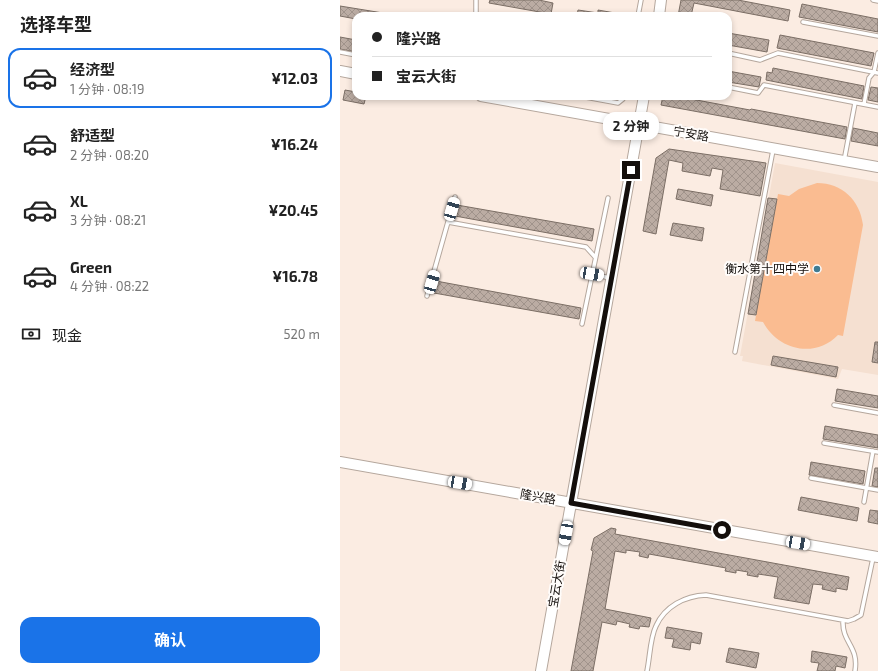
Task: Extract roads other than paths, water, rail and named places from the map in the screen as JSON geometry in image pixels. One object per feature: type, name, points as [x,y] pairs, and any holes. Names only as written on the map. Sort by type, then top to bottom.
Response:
[{"type":"street","points":[[660,12],[662,0]]},
{"type":"street","points":[[340,71],[352,73]]},
{"type":"street","name":"宁安路","points":[[504,100],[878,167]]},
{"type":"street","name":"宝云大街","points":[[541,671],[643,100]]},
{"type":"street","name":"隆兴路","points":[[340,462],[876,557]]},
{"type":"lane","points":[[476,0],[476,12]]},
{"type":"lane","points":[[639,12],[641,0]]},
{"type":"lane","points":[[873,0],[878,1]]},
{"type":"lane","points":[[803,22],[878,36]]},
{"type":"lane","points":[[340,52],[352,54]]},
{"type":"lane","points":[[732,54],[760,60],[778,53],[876,72]]},
{"type":"lane","points":[[864,104],[869,78],[876,72],[878,53]]},
{"type":"lane","points":[[732,89],[758,93],[764,85],[878,107]]},
{"type":"lane","points":[[602,100],[618,103],[623,100]]},
{"type":"lane","points":[[844,161],[855,103]]},
{"type":"lane","points":[[735,352],[773,148]]},
{"type":"lane","points":[[427,296],[456,197]]},
{"type":"lane","points":[[582,324],[608,198]]},
{"type":"lane","points":[[448,222],[586,247],[595,257]]},
{"type":"lane","points":[[592,274],[612,278]]},
{"type":"lane","points":[[834,405],[878,413]]},
{"type":"lane","points":[[824,443],[878,452]]},
{"type":"lane","points":[[864,502],[873,451]]},
{"type":"lane","points":[[811,478],[878,490]]},
{"type":"lane","points":[[647,671],[656,626],[671,607],[686,598],[706,595],[843,621],[854,619],[861,614],[876,557]]},
{"type":"lane","points":[[843,621],[845,637],[853,647],[855,671]]},
{"type":"place","name":"衡水第十四中学","points":[[817,269]]}]
